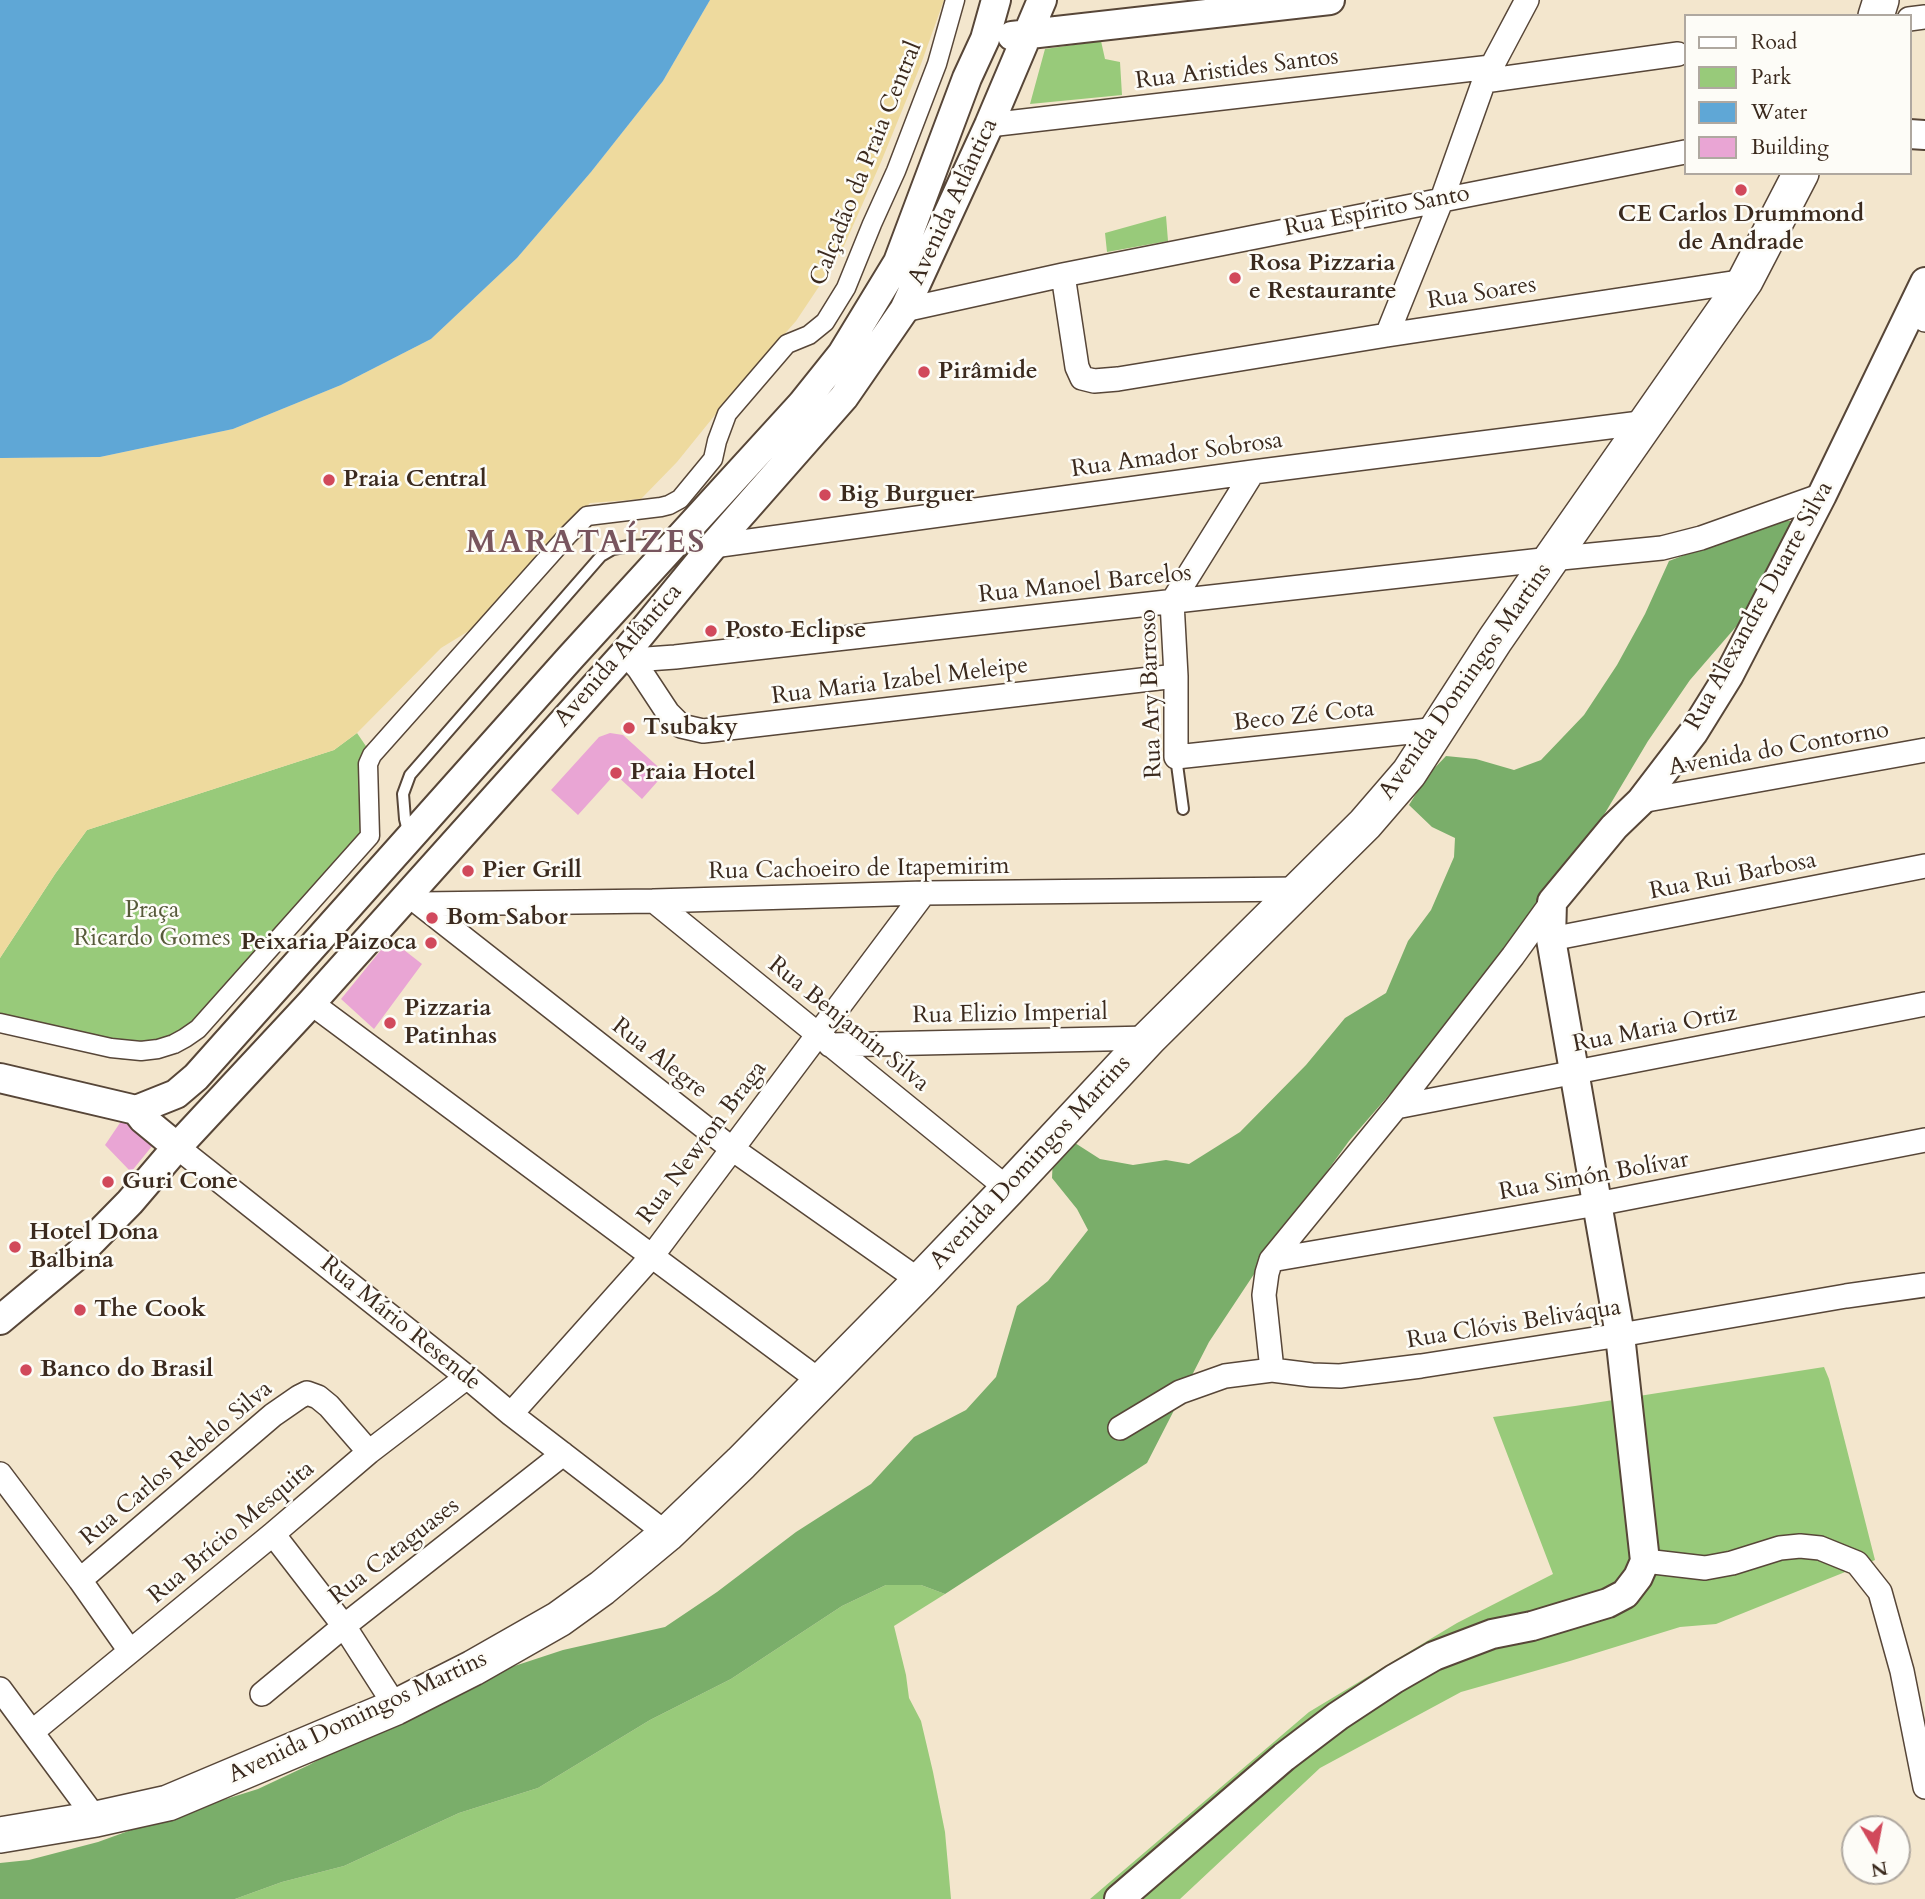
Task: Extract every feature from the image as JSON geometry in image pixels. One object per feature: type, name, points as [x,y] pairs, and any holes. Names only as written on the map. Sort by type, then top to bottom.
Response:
[{"type":"main road","name":"Avenida Domingos Martins","points":[[0,1835],[168,1803],[396,1707],[473,1668],[559,1619],[603,1588],[667,1534],[741,1463],[920,1281],[1149,1038],[1365,824],[1409,773],[1551,559],[1745,281],[1800,175]]},
{"type":"street","name":"Calçadão da Praia Central","points":[[0,1023],[111,1048],[141,1051],[174,1044],[198,1028],[370,836],[369,759],[587,516],[661,507],[680,499],[713,459],[727,414],[787,344],[809,335],[825,322],[846,288],[896,171],[937,64],[955,0]]},
{"type":"street","name":"Avenida Atlântica","points":[[136,1110],[176,1094],[197,1077],[802,404],[842,354],[898,262],[967,78],[985,39],[996,0]]},
{"type":"street","name":"Avenida Atlântica","points":[[0,1320],[79,1254],[130,1202],[177,1147],[311,1003],[413,900],[713,546],[844,397],[904,310],[989,125],[1042,0]]},
{"type":"street","points":[[985,39],[1330,0]]},
{"type":"street","points":[[1387,335],[1442,199],[1487,74],[1527,0]]},
{"type":"street","name":"Rua Aristides Santos","points":[[989,125],[1678,54]]},
{"type":"street","name":"Rua Espírito Santo","points":[[904,310],[1063,275],[1684,152]]},
{"type":"street","name":"Rua Soares","points":[[1063,275],[1077,367],[1082,378],[1087,380],[1118,379],[1745,281]]},
{"type":"street","points":[[1923,287],[1925,320]]},
{"type":"street","name":"Rua Alexandre Duarte Silva","points":[[1552,902],[1614,827],[1641,800],[1693,733],[1729,675],[1822,495],[1923,287]]},
{"type":"street","name":"Rua Amador Sobrosa","points":[[713,546],[1253,472],[1648,422]]},
{"type":"street","name":"Rua Ary Barroso","points":[[1176,757],[1172,602],[1253,472]]},
{"type":"street","name":"Rua Manoel Barcelos","points":[[625,653],[648,659],[676,657],[1662,548],[1701,538],[1822,495]]},
{"type":"street","name":"Rua Maria Izabel Meleipe","points":[[625,653],[668,713],[681,726],[702,731],[1175,676]]},
{"type":"street","name":"Beco Zé Cota","points":[[1176,757],[1438,729]]},
{"type":"street","name":"Avenida do Contorno","points":[[1641,800],[1925,750]]},
{"type":"street","name":"Rua Rui Barbosa","points":[[1551,939],[1925,866]]},
{"type":"street","name":"Rua Cachoeiro de Itapemirim","points":[[413,900],[654,901],[924,893],[1298,888]]},
{"type":"street","name":"Rua Newton Braga","points":[[511,1414],[652,1256],[731,1148],[824,1039],[924,893]]},
{"type":"street","name":"Rua Alegre","points":[[413,900],[731,1148],[920,1281]]},
{"type":"street","name":"Rua Benjamin Silva","points":[[654,901],[1008,1189]]},
{"type":"street","points":[[1119,1899],[1284,1757],[1338,1716],[1394,1679],[1434,1656],[1472,1641],[1608,1603],[1625,1594],[1638,1577],[1645,1561],[1620,1335],[1551,939],[1552,902]]},
{"type":"street","points":[[1272,1370],[1264,1294],[1271,1260],[1396,1107],[1552,902]]},
{"type":"street","points":[[311,1003],[820,1381]]},
{"type":"street","name":"Rua Maria Ortiz","points":[[1396,1107],[1925,1004]]},
{"type":"street","name":"Rua Elizio Imperial","points":[[824,1039],[1149,1038]]},
{"type":"street","points":[[0,1078],[136,1110]]},
{"type":"street","name":"Rua Mário Resende","points":[[136,1110],[177,1147],[511,1414],[667,1534]]},
{"type":"street","name":"Rua Simón Bolívar","points":[[1271,1260],[1597,1204],[1925,1140]]},
{"type":"street","name":"Rua Clóvis Beliváqua","points":[[1121,1429],[1180,1392],[1225,1376],[1272,1370],[1340,1376],[1421,1366],[1925,1285]]},
{"type":"street","name":"Rua Brício Mesquita","points":[[32,1732],[274,1534],[369,1452],[467,1377]]},
{"type":"street","name":"Rua Carlos Rebelo Silva","points":[[80,1580],[274,1415],[307,1393],[318,1397],[329,1406],[369,1452]]},
{"type":"street","name":"Rua Cataguases","points":[[262,1694],[563,1454]]},
{"type":"street","points":[[0,1474],[130,1651]]},
{"type":"street","points":[[274,1534],[344,1626],[396,1707]]},
{"type":"street","points":[[1645,1561],[1704,1568],[1732,1563],[1780,1548],[1800,1546],[1820,1548],[1857,1563],[1880,1592],[1902,1671],[1925,1787]]},
{"type":"street","points":[[1,1690],[96,1818]]},
{"type":"lane","points":[[410,837],[403,794],[410,775],[601,556],[613,549],[629,546],[674,544]]},
{"type":"lane","name":"Rua Ary Barroso","points":[[1176,757],[1183,809]]},
{"type":"green space","points":[[1101,41],[1105,59],[1120,62],[1122,95],[1030,104],[1045,49]]},
{"type":"green space","points":[[1166,216],[1168,241],[1107,252],[1105,233]]},
{"type":"green space","points":[[1773,521],[1794,521],[1747,614],[1690,680],[1648,741],[1583,850],[1428,1050],[1349,1141],[1270,1250],[1209,1342],[1147,1463],[945,1594],[921,1585],[886,1585],[842,1606],[731,1679],[650,1720],[538,1788],[459,1813],[344,1866],[282,1882],[235,1899],[0,1899],[0,1863],[29,1860],[98,1842],[258,1789],[481,1677],[563,1650],[665,1627],[717,1592],[796,1532],[871,1484],[914,1437],[966,1410],[996,1377],[1017,1306],[1048,1281],[1088,1230],[1077,1209],[1052,1178],[1053,1156],[1075,1143],[1100,1159],[1133,1165],[1166,1160],[1189,1164],[1240,1132],[1306,1065],[1345,1018],[1386,993],[1408,941],[1431,910],[1454,857],[1455,838],[1432,827],[1409,805],[1427,776],[1446,756],[1476,759],[1514,770],[1541,760],[1584,715],[1617,665],[1645,614],[1669,561]]},
{"type":"green space","name":"Praça Ricardo Gomes","points":[[357,733],[372,755],[377,839],[192,1043],[178,1053],[155,1059],[124,1060],[0,1032],[0,958],[87,830],[334,750]]},
{"type":"green space","points":[[1824,1367],[1875,1560],[1716,1624],[1680,1627],[1461,1692],[1320,1768],[1180,1899],[1090,1899],[1309,1712],[1457,1623],[1553,1574],[1493,1417]]},
{"type":"green space","points":[[886,1585],[921,1585],[945,1594],[894,1626],[909,1698],[921,1721],[933,1772],[945,1832],[951,1899],[235,1899],[282,1882],[344,1866],[459,1813],[538,1788],[650,1720],[731,1679],[842,1606]]},
{"type":"sand","name":"Praia Central","points":[[710,0],[944,0],[921,64],[840,255],[796,321],[677,462],[641,499],[590,503],[472,629],[441,648],[357,733],[334,750],[87,830],[0,958],[0,458],[100,457],[233,429],[341,385],[431,339],[517,258],[591,172],[663,81]]},
{"type":"water","points":[[0,0],[710,0],[663,81],[591,172],[517,258],[431,339],[341,385],[233,429],[100,457],[0,458]]},
{"type":"building","name":"Praia Hotel","points":[[610,733],[623,735],[665,773],[642,799],[615,774],[578,815],[551,790],[599,737]]},
{"type":"building","points":[[390,939],[422,964],[374,1029],[341,999]]},
{"type":"building","points":[[126,1114],[157,1140],[131,1172],[105,1145]]},
{"type":"place","name":"CE Carlos Drummond de Andrade","points":[[1741,190]]},
{"type":"place","name":"Rosa Pizzaria e Restaurante","points":[[1235,278]]},
{"type":"place","name":"Pirâmide","points":[[924,372]]},
{"type":"place","name":"Praia Central","points":[[329,480]]},
{"type":"place","name":"Big Burguer","points":[[825,495]]},
{"type":"place","name":"Posto Eclipse","points":[[711,631]]},
{"type":"place","name":"Tsubaky","points":[[629,728]]},
{"type":"place","name":"Praia Hotel","points":[[616,773]]},
{"type":"place","name":"Pier Grill","points":[[468,871]]},
{"type":"place","name":"Bom Sabor","points":[[432,918]]},
{"type":"place","name":"Peixaria Paizoca","points":[[431,943]]},
{"type":"place","name":"Pizzaria Patinhas","points":[[390,1023]]},
{"type":"place","name":"Guri Cone","points":[[108,1182]]},
{"type":"place","name":"Hotel Dona Balbina","points":[[15,1247]]},
{"type":"place","name":"The Cook","points":[[80,1310]]},
{"type":"place","name":"Banco do Brasil","points":[[26,1370]]},
{"type":"district","name":"MARATAÍZES","points":[[586,545]]}]
